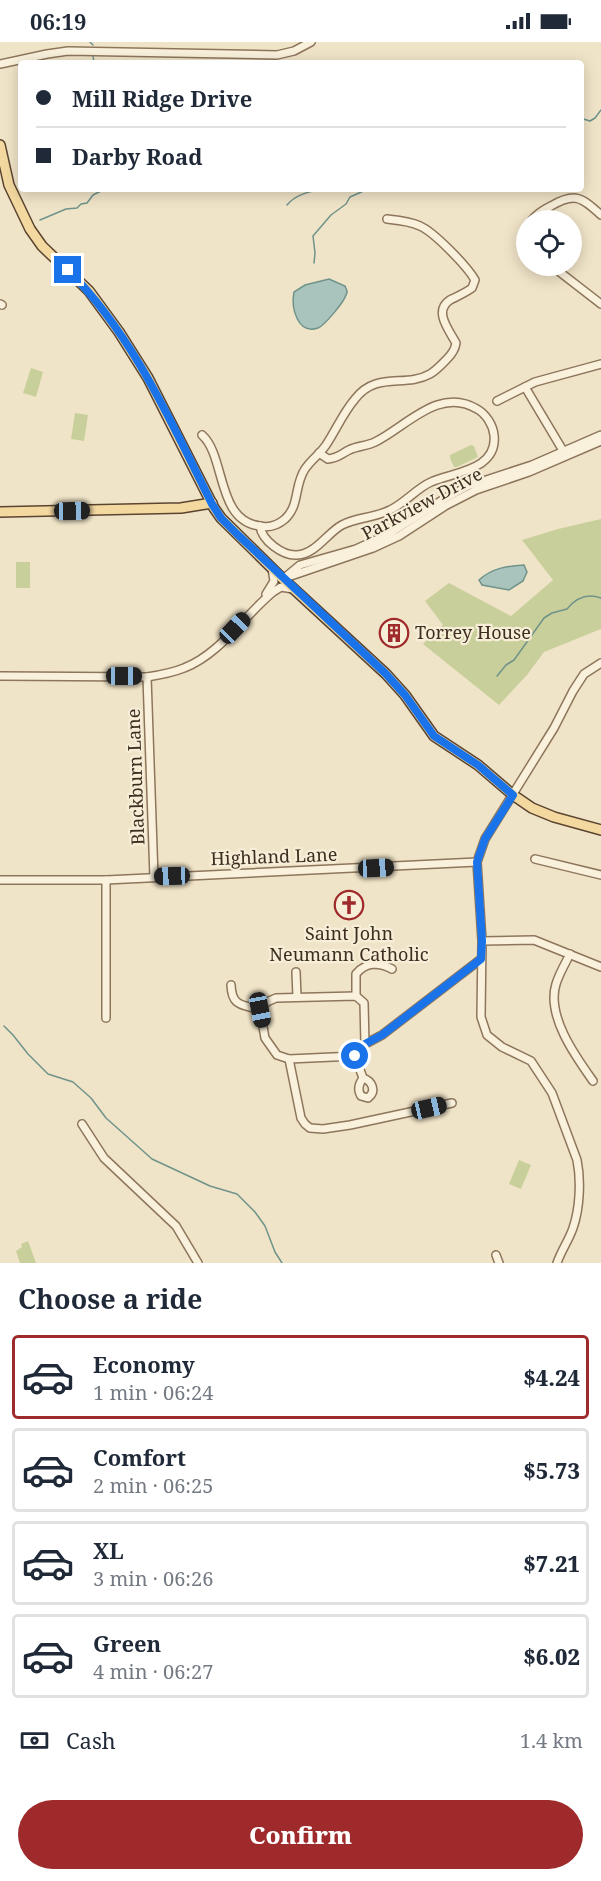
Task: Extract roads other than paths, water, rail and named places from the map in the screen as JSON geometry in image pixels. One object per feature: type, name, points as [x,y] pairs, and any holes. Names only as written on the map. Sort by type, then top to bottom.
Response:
[{"type":"main road","points":[[0,145],[9,185],[30,229],[42,246],[89,291],[119,332],[148,378],[221,518],[282,579],[386,674],[405,695],[434,736],[478,765],[532,808],[554,817],[601,830]]},
{"type":"main road","points":[[0,512],[181,508],[212,504]]},
{"type":"street","points":[[18,60],[68,51],[277,55],[294,51],[311,42]]},
{"type":"street","points":[[0,64],[18,60]]},
{"type":"street","points":[[544,210],[568,197],[581,199],[601,215]]},
{"type":"street","points":[[202,435],[211,448],[225,494],[231,505],[245,520],[270,527],[290,514],[295,506],[302,474],[320,453],[356,397],[379,382],[414,379],[426,375],[453,353],[456,344],[442,316],[442,309],[447,302],[469,290],[475,280],[468,270],[427,230],[417,224],[387,219]]},
{"type":"street","points":[[565,276],[601,304]]},
{"type":"street","points":[[496,401],[541,380],[601,364]]},
{"type":"street","points":[[525,387],[565,455]]},
{"type":"street","points":[[260,526],[263,535],[281,551],[290,555],[305,553],[321,543],[340,526],[387,512],[406,501],[427,484],[474,468],[488,456],[495,436],[482,412],[469,405],[450,403],[432,406],[373,443],[350,450],[339,457],[328,459],[320,453]]},
{"type":"street","name":"Parkview Drive","points":[[565,455],[601,435]]},
{"type":"street","name":"Parkview Drive","points":[[282,579],[300,565],[346,555],[396,534],[457,492],[480,481],[524,471],[601,441]]},
{"type":"street","points":[[259,603],[274,581],[271,568]]},
{"type":"street","points":[[0,676],[167,674],[185,668],[206,656],[273,592],[281,587],[294,589]]},
{"type":"street","points":[[557,1263],[574,1227],[579,1170],[552,1093],[543,1078],[531,1061],[502,1047],[487,1035],[481,1017],[482,941],[477,862],[485,839],[554,728],[573,691],[584,674],[601,663]]},
{"type":"street","name":"Blackburn Lane","points":[[147,676],[154,877]]},
{"type":"street","points":[[535,859],[601,875]]},
{"type":"street","name":"Highland Lane","points":[[0,880],[106,880],[477,862]]},
{"type":"street","points":[[106,880],[106,1018]]},
{"type":"street","points":[[482,941],[534,940],[601,967]]},
{"type":"street","points":[[570,954],[556,984],[555,1010],[575,1055],[593,1082]]},
{"type":"street","points":[[260,1010],[265,1038],[277,1055],[289,1059],[355,1056],[365,1044],[382,1035],[481,959]]},
{"type":"street","points":[[356,996],[356,974],[361,968],[370,963],[392,969]]},
{"type":"street","points":[[296,972],[297,997]]},
{"type":"street","points":[[231,985],[231,997],[236,1003],[260,1010]]},
{"type":"street","points":[[260,1010],[267,1002],[276,998],[356,996],[364,1003],[365,1044]]},
{"type":"street","points":[[355,1056],[363,1078]]},
{"type":"street","points":[[289,1059],[301,1118],[310,1128],[323,1129],[350,1125],[452,1103]]},
{"type":"street","points":[[82,1124],[104,1158],[176,1226],[198,1263]]},
{"type":"street","points":[[496,1255],[499,1263]]},
{"type":"water","points":[[329,279],[345,286],[347,292],[344,298],[321,326],[311,329],[305,327],[300,324],[295,312],[294,292],[305,285]]},
{"type":"water","points":[[524,565],[527,572],[523,581],[509,590],[482,585],[479,580],[500,568]]},
{"type":"waterway","points":[[90,42],[93,45]]},
{"type":"waterway","points":[[93,56],[94,60]]},
{"type":"waterway","points":[[584,119],[590,121],[601,110]]},
{"type":"waterway","points":[[40,220],[66,209],[77,208],[87,203],[93,195],[99,192]]},
{"type":"waterway","points":[[287,205],[298,196],[310,192]]},
{"type":"waterway","points":[[314,263],[313,236],[331,215],[346,204],[350,197],[361,192]]},
{"type":"waterway","points":[[497,676],[506,665],[514,660],[544,618],[567,609],[582,598],[591,596],[601,598]]},
{"type":"waterway","points":[[4,1026],[48,1074],[73,1082],[91,1098],[106,1118],[152,1159],[210,1186],[237,1194],[265,1226],[282,1263]]},
{"type":"place","name":"Torrey House","points":[[394,633]]},
{"type":"place","name":"Saint John Neumann Catholic","points":[[349,905]]}]
